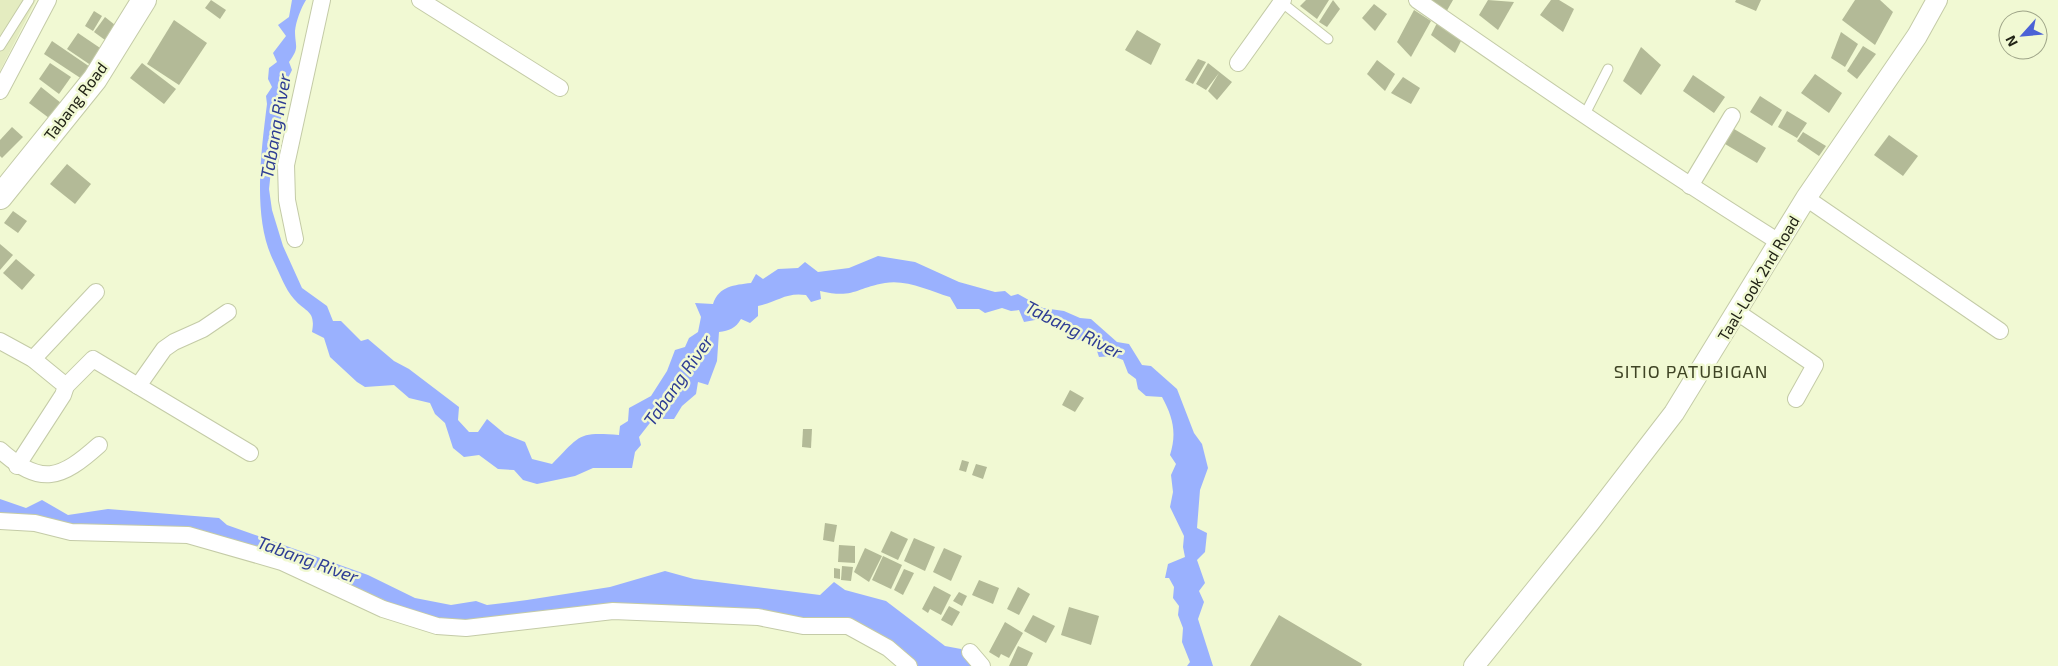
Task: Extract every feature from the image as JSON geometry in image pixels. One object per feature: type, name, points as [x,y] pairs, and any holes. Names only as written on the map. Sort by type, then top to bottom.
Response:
[{"type":"main road","name":"Tabang Road","points":[[0,197],[95,79],[144,0]]},
{"type":"street","points":[[0,91],[48,0]]},
{"type":"street","points":[[295,239],[286,200],[286,165],[322,0]]},
{"type":"street","points":[[420,0],[560,88]]},
{"type":"street","points":[[1417,0],[1584,116],[1779,242]]},
{"type":"street","name":"Taal-Look 2nd Road","points":[[1474,666],[1590,522],[1674,412],[1806,198],[1917,36],[1937,0]]},
{"type":"street","points":[[1238,63],[1282,1]]},
{"type":"street","points":[[1690,186],[1732,116]]},
{"type":"street","points":[[1806,198],[2000,331]]},
{"type":"street","points":[[33,359],[96,292]]},
{"type":"street","points":[[138,386],[164,349],[174,342],[203,329],[228,312]]},
{"type":"street","points":[[1737,312],[1815,365],[1796,399]]},
{"type":"street","points":[[0,341],[33,359],[66,386]]},
{"type":"street","points":[[18,466],[63,395],[66,386],[93,359],[250,453]]},
{"type":"street","points":[[0,450],[18,466],[49,476],[64,472],[77,465],[99,445]]},
{"type":"street","points":[[0,520],[35,523],[71,532],[188,535],[282,562],[383,609],[437,626],[466,628],[613,611],[758,617],[803,626],[848,626],[888,648],[909,666]]},
{"type":"street","points":[[970,652],[982,666]]},
{"type":"lane","points":[[0,46],[29,0]]},
{"type":"lane","points":[[1282,1],[1328,39]]},
{"type":"lane","points":[[1584,116],[1608,69]]},
{"type":"shaded area","points":[[0,0],[36,0],[0,71]]},
{"type":"water","name":"Tabang River","points":[[292,0],[306,0],[299,15],[295,31],[296,50],[289,62],[292,70],[285,84],[289,90],[274,143],[269,189],[272,210],[283,246],[302,288],[327,306],[333,321],[341,321],[361,341],[368,339],[394,361],[409,369],[459,407],[458,420],[469,432],[478,432],[487,419],[505,434],[525,442],[532,459],[552,464],[575,441],[587,435],[619,435],[620,426],[628,421],[629,408],[651,396],[667,371],[675,350],[685,347],[689,338],[698,332],[701,317],[695,303],[713,304],[719,293],[723,290],[751,283],[756,274],[763,279],[778,269],[798,268],[805,262],[818,272],[849,268],[878,256],[915,262],[959,282],[995,292],[1005,291],[1011,296],[1018,294],[1043,308],[1064,311],[1080,318],[1091,319],[1117,342],[1129,344],[1142,365],[1151,366],[1177,389],[1194,433],[1202,444],[1208,468],[1200,490],[1197,528],[1207,533],[1205,552],[1197,560],[1205,583],[1199,591],[1204,602],[1198,619],[1213,666],[1187,666],[1190,662],[1182,642],[1183,628],[1178,615],[1179,606],[1173,598],[1174,587],[1169,578],[1165,578],[1168,564],[1185,557],[1183,547],[1184,536],[1170,507],[1173,492],[1171,475],[1176,464],[1170,455],[1173,425],[1166,404],[1162,397],[1146,396],[1138,389],[1136,379],[1128,373],[1123,360],[1113,356],[1099,357],[1096,348],[1084,338],[1073,341],[1046,318],[1024,322],[1019,310],[1011,311],[1002,308],[985,313],[979,309],[957,309],[950,297],[918,286],[893,282],[840,294],[820,291],[821,299],[811,302],[806,295],[787,296],[758,306],[758,316],[750,323],[741,319],[732,328],[719,332],[717,361],[708,385],[698,382],[696,394],[682,406],[674,419],[653,419],[639,437],[641,445],[635,452],[632,468],[593,468],[575,476],[537,484],[523,480],[514,470],[498,469],[479,455],[464,457],[453,448],[445,423],[435,414],[430,403],[409,398],[394,385],[365,387],[357,382],[330,357],[324,338],[312,332],[313,320],[285,286],[267,245],[263,226],[260,185],[262,143],[267,104],[266,96],[272,87],[268,79],[269,68],[277,62],[273,53],[286,36],[278,25],[289,17]]},
{"type":"water","name":"Tabang River","points":[[0,499],[26,508],[42,500],[68,515],[108,509],[219,518],[227,525],[368,575],[415,598],[451,605],[476,601],[487,605],[610,587],[665,571],[694,579],[820,595],[834,582],[845,590],[886,601],[945,646],[961,649],[981,666],[915,666],[885,640],[806,618],[432,621],[209,536],[96,530],[0,518]]},
{"type":"building","points":[[211,0],[226,10],[220,19],[205,8]]},
{"type":"building","points":[[1306,0],[1329,0],[1317,19],[1300,6]]},
{"type":"building","points":[[1333,0],[1340,9],[1327,27],[1319,22]]},
{"type":"building","points":[[1432,0],[1453,0],[1445,14]]},
{"type":"building","points":[[1488,0],[1514,2],[1498,30],[1479,15]]},
{"type":"building","points":[[1551,0],[1559,0],[1574,9],[1563,32],[1540,15]]},
{"type":"building","points":[[1736,0],[1761,0],[1756,11],[1735,2]]},
{"type":"building","points":[[1855,0],[1880,0],[1893,12],[1875,45],[1842,20]]},
{"type":"building","points":[[1374,4],[1387,14],[1375,31],[1362,18]]},
{"type":"building","points":[[1414,10],[1431,21],[1411,57],[1397,42]]},
{"type":"building","points":[[94,11],[102,16],[93,31],[85,26]]},
{"type":"building","points":[[105,17],[115,25],[105,40],[94,32]]},
{"type":"building","points":[[174,20],[207,43],[179,85],[147,64]]},
{"type":"building","points":[[1438,21],[1462,39],[1455,53],[1431,35]]},
{"type":"building","points":[[1137,30],[1161,44],[1151,65],[1125,50]]},
{"type":"building","points":[[1841,32],[1858,44],[1845,67],[1831,58]]},
{"type":"building","points":[[78,33],[106,52],[95,68],[67,49]]},
{"type":"building","points":[[52,41],[93,69],[85,81],[44,54]]},
{"type":"building","points":[[1863,46],[1876,54],[1857,79],[1847,71]]},
{"type":"building","points":[[1641,47],[1661,65],[1641,95],[1623,81]]},
{"type":"building","points":[[1198,59],[1206,62],[1193,84],[1185,80]]},
{"type":"building","points":[[1377,60],[1395,74],[1385,91],[1367,74]]},
{"type":"building","points":[[50,63],[71,77],[59,94],[39,79]]},
{"type":"building","points":[[142,63],[176,89],[164,104],[130,78]]},
{"type":"building","points":[[1208,63],[1232,82],[1217,100],[1208,91],[1219,73],[1206,90],[1196,84]]},
{"type":"building","points":[[1815,74],[1842,93],[1829,113],[1801,93]]},
{"type":"building","points":[[1693,75],[1725,97],[1714,113],[1683,91]]},
{"type":"building","points":[[1403,77],[1420,88],[1411,104],[1391,93]]},
{"type":"building","points":[[41,87],[61,103],[49,118],[29,103]]},
{"type":"building","points":[[1760,96],[1782,110],[1772,126],[1750,112]]},
{"type":"building","points":[[1787,111],[1807,123],[1797,138],[1778,127]]},
{"type":"building","points":[[1729,126],[1766,148],[1757,163],[1720,141]]},
{"type":"building","points":[[12,127],[23,137],[2,158],[0,156],[0,140]]},
{"type":"building","points":[[1803,132],[1826,146],[1819,156],[1797,141]]},
{"type":"building","points":[[1889,135],[1918,156],[1903,176],[1874,155]]},
{"type":"building","points":[[67,164],[91,184],[75,204],[50,184]]},
{"type":"building","points":[[13,211],[27,221],[18,233],[4,223]]},
{"type":"building","points":[[0,244],[13,255],[0,270]]},
{"type":"building","points":[[16,259],[35,275],[22,290],[3,273]]},
{"type":"building","points":[[1070,390],[1084,398],[1075,412],[1062,405]]},
{"type":"building","points":[[803,429],[812,429],[811,448],[802,447]]},
{"type":"building","points":[[962,460],[969,462],[966,472],[959,470]]},
{"type":"building","points":[[976,464],[987,467],[983,479],[972,475]]},
{"type":"building","points":[[825,523],[837,525],[834,542],[823,540]]},
{"type":"building","points":[[891,531],[908,539],[898,560],[881,552]]},
{"type":"building","points":[[914,538],[935,547],[925,571],[904,561]]},
{"type":"building","points":[[839,545],[855,546],[855,563],[838,562]]},
{"type":"building","points":[[865,548],[882,556],[869,582],[854,572]]},
{"type":"building","points":[[944,548],[962,556],[951,581],[933,572]]},
{"type":"building","points":[[883,556],[902,565],[891,589],[872,580]]},
{"type":"building","points":[[842,566],[853,567],[851,581],[841,580]]},
{"type":"building","points":[[834,568],[840,569],[840,579],[834,578]]},
{"type":"building","points":[[904,569],[914,573],[903,595],[894,590]]},
{"type":"building","points":[[979,580],[999,588],[993,604],[972,595]]},
{"type":"building","points":[[934,586],[951,595],[941,615],[930,609],[928,613],[922,609]]},
{"type":"building","points":[[1018,587],[1030,594],[1019,615],[1007,609]]},
{"type":"building","points":[[959,592],[967,596],[962,606],[953,601]]},
{"type":"building","points":[[949,606],[960,612],[952,626],[941,620]]},
{"type":"building","points":[[1069,607],[1099,616],[1091,645],[1061,635]]},
{"type":"building","points":[[1033,615],[1055,626],[1046,643],[1024,631]]},
{"type":"building","points":[[1279,615],[1362,664],[1361,666],[1250,666]]},
{"type":"building","points":[[1005,622],[1023,633],[1009,658],[1001,654],[999,658],[989,652]]},
{"type":"building","points":[[1018,646],[1033,653],[1027,666],[1009,666]]},
{"type":"district","name":"SITIO PATUBIGAN","points":[[1691,371]]}]
